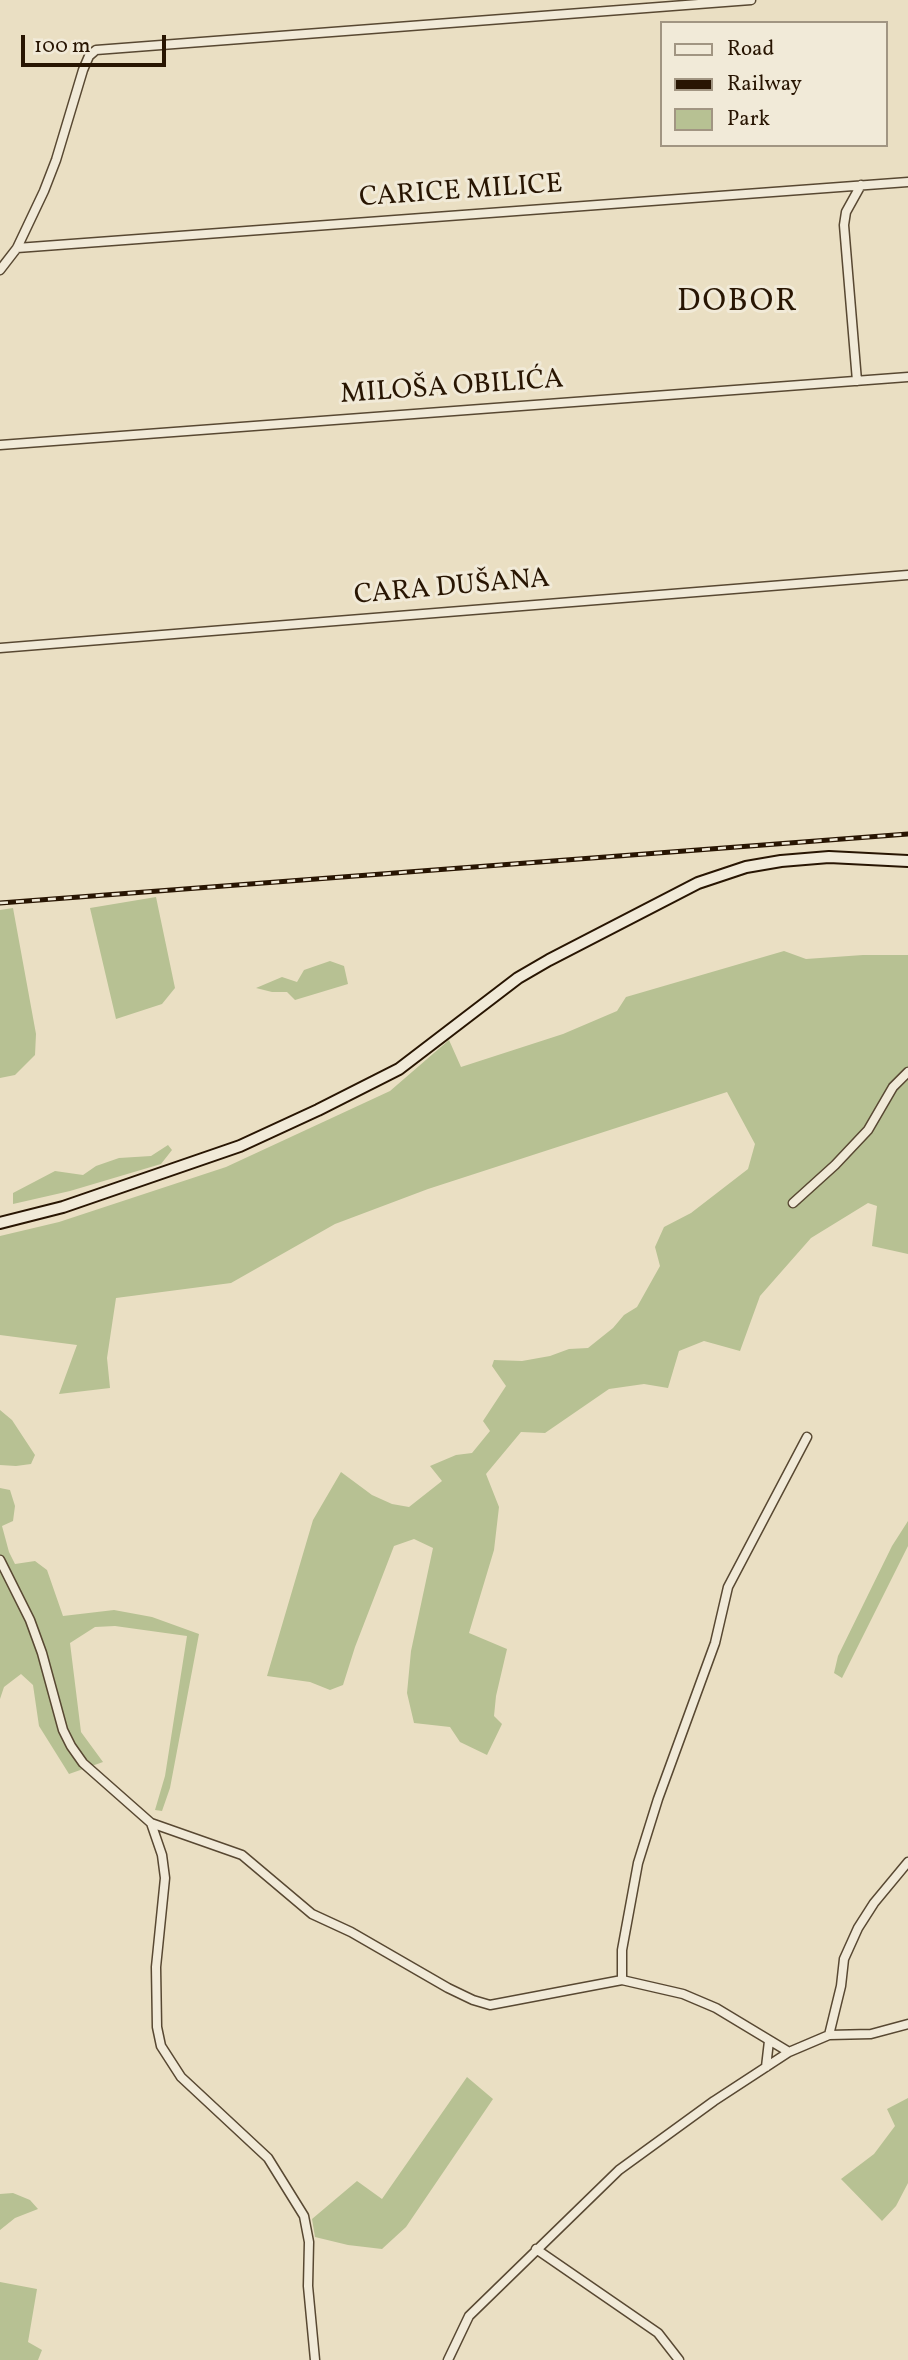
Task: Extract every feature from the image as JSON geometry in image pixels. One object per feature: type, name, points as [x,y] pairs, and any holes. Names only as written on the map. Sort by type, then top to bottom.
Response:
[{"type":"main road","points":[[0,1223],[63,1207],[240,1146],[318,1110],[398,1069],[498,993],[549,960],[698,883],[746,867],[781,861],[829,857],[908,861]]},
{"type":"street","points":[[0,270],[17,248],[56,160],[83,69],[89,56],[96,50],[751,0]]},
{"type":"street","name":"CARICE MILICE","points":[[17,248],[908,181]]},
{"type":"street","points":[[857,381],[845,225],[846,212],[861,185]]},
{"type":"street","name":"MILOŠA OBILIĆA","points":[[0,445],[908,377]]},
{"type":"street","name":"CARA DUŠANA","points":[[0,648],[908,575]]},
{"type":"street","points":[[793,1203],[868,1130],[893,1087],[908,1072]]},
{"type":"street","points":[[621,1980],[622,1950],[638,1863],[658,1799],[715,1643],[729,1587],[807,1437]]},
{"type":"street","points":[[0,1560],[30,1620],[63,1730],[71,1746],[83,1763],[151,1823],[242,1855],[312,1914],[351,1932],[473,2000],[490,2005],[507,2004],[621,1980],[683,1994],[716,2008],[789,2052]]},
{"type":"street","points":[[151,1823],[162,1855],[165,1878],[156,1967],[157,2026],[161,2046],[181,2077],[268,2158],[304,2216],[309,2242],[308,2286],[315,2360]]},
{"type":"street","points":[[829,2035],[841,1986],[844,1959],[858,1927],[908,1862]]},
{"type":"street","points":[[448,2360],[469,2316],[536,2249],[619,2170],[713,2101],[789,2052],[829,2035],[871,2034],[908,2024]]},
{"type":"street","points":[[766,2067],[769,2041]]},
{"type":"street","points":[[536,2249],[659,2333],[679,2360]]},
{"type":"green space","points":[[156,897],[175,988],[162,1004],[116,1019],[90,908]]},
{"type":"green space","points":[[13,908],[36,1034],[35,1055],[15,1075],[0,1078],[0,910]]},
{"type":"green space","points":[[784,951],[806,959],[908,955],[908,1254],[872,1246],[877,1206],[868,1203],[811,1238],[760,1296],[740,1351],[704,1341],[679,1351],[668,1388],[644,1384],[609,1389],[545,1433],[521,1432],[486,1474],[499,1507],[494,1550],[469,1633],[507,1649],[494,1716],[502,1724],[487,1755],[460,1742],[450,1727],[414,1723],[407,1693],[411,1651],[433,1548],[414,1539],[394,1546],[343,1685],[330,1690],[310,1682],[267,1676],[313,1520],[341,1472],[372,1495],[392,1504],[409,1507],[442,1481],[430,1466],[456,1455],[472,1453],[490,1431],[483,1421],[506,1386],[492,1366],[494,1360],[522,1361],[569,1349],[588,1348],[613,1328],[624,1315],[637,1307],[660,1266],[655,1247],[664,1227],[691,1213],[748,1169],[755,1144],[727,1092],[428,1189],[335,1224],[231,1283],[116,1298],[107,1358],[110,1388],[59,1394],[77,1345],[0,1335],[0,1236],[59,1222],[226,1167],[390,1091],[449,1040],[461,1067],[563,1034],[617,1011],[626,997]]},
{"type":"green space","points":[[330,961],[344,966],[348,984],[295,1000],[287,992],[256,988],[282,977],[297,982],[304,970]]},
{"type":"green space","points":[[168,1145],[172,1150],[161,1164],[70,1191],[13,1204],[13,1193],[55,1171],[83,1175],[96,1166],[119,1158],[151,1156]]},
{"type":"green space","points":[[0,1410],[12,1420],[35,1455],[31,1464],[0,1465]]},
{"type":"green space","points":[[0,1488],[10,1490],[15,1506],[13,1521],[2,1526],[9,1552],[15,1564],[35,1561],[47,1570],[63,1616],[114,1610],[152,1617],[199,1634],[170,1788],[162,1811],[155,1810],[165,1776],[187,1636],[115,1626],[95,1627],[70,1643],[81,1732],[103,1762],[69,1774],[39,1726],[33,1685],[21,1674],[4,1687],[0,1699]]},
{"type":"green space","points":[[908,1521],[908,1546],[842,1678],[834,1673],[838,1656],[892,1546]]},
{"type":"green space","points":[[467,2077],[493,2099],[406,2227],[382,2249],[315,2237],[312,2219],[357,2181],[382,2199]]},
{"type":"green space","points":[[908,2098],[908,2183],[896,2206],[882,2221],[841,2179],[874,2154],[895,2126],[887,2109]]},
{"type":"green space","points":[[13,2193],[30,2200],[38,2209],[15,2218],[0,2230],[0,2194]]},
{"type":"green space","points":[[0,2282],[37,2289],[28,2342],[42,2350],[38,2360],[0,2360]]},
{"type":"railway","points":[[0,903],[908,834]]},
{"type":"district","name":"DOBOR","points":[[738,304]]}]
